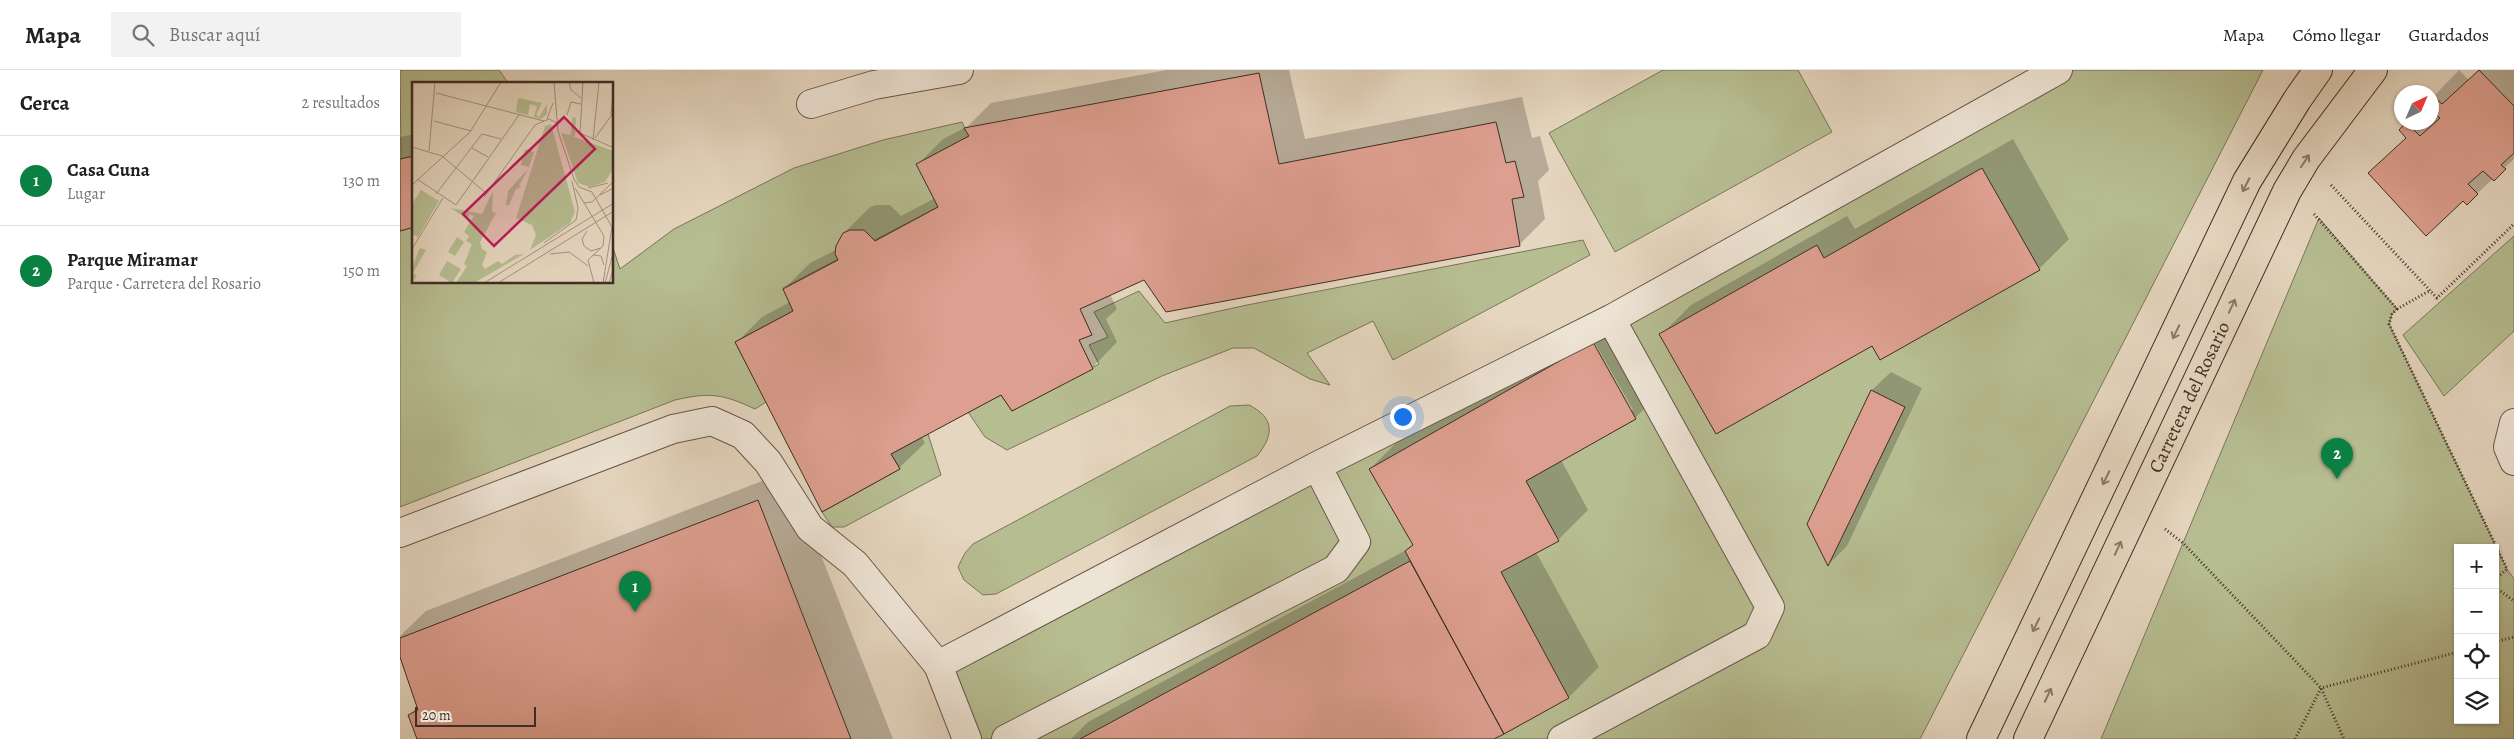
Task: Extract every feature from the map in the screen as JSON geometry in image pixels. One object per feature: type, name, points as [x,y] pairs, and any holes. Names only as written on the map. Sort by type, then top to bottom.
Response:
[{"type":"main road","points":[[1981,739],[2248,181],[2297,100],[2318,70]]},
{"type":"main road","name":"Carretera del Rosario","points":[[2028,739],[2287,191],[2306,159],[2372,70]]},
{"type":"street","points":[[811,104],[873,78],[959,70]]},
{"type":"street","points":[[938,665],[1317,466],[1611,319],[2058,70]]},
{"type":"street","points":[[1562,739],[1756,635],[1770,608],[1611,319]]},
{"type":"street","points":[[400,533],[674,429],[712,421],[743,435],[768,462],[810,528],[855,564],[938,665],[967,739]]},
{"type":"street","points":[[2514,423],[2508,448],[2514,461]]},
{"type":"street","points":[[1006,739],[1336,569],[1356,542],[1317,466]]},
{"type":"path","points":[[2306,159],[2437,298],[2514,224]]},
{"type":"path","points":[[2287,191],[2319,218],[2397,309]]},
{"type":"path","points":[[2430,290],[2397,309],[2392,314],[2389,324],[2495,544]]},
{"type":"path","points":[[2137,507],[2183,543],[2322,688],[2344,739]]},
{"type":"path","points":[[2499,552],[2507,569],[2499,576]]},
{"type":"path","points":[[2498,589],[2514,601]]},
{"type":"path","points":[[2499,641],[2514,637]]},
{"type":"path","points":[[2295,739],[2322,688],[2454,653]]},
{"type":"green space","points":[[400,70],[499,70],[508,82],[412,82],[412,156],[401,159]]},
{"type":"green space","points":[[1663,70],[1798,70],[1832,132],[1615,252],[1549,133]]},
{"type":"green space","points":[[2058,70],[2263,70],[1920,739],[967,739],[938,665]]},
{"type":"green space","points":[[962,122],[969,136],[917,164],[938,207],[783,288],[793,311],[735,342],[766,402],[755,409],[725,397],[707,395],[675,400],[400,507],[400,231],[412,228],[412,284],[614,284],[614,251],[620,269],[674,229],[794,168],[883,140]]},
{"type":"green space","points":[[2319,218],[2397,309],[2392,314],[2389,324],[2495,544],[2454,544],[2454,724],[2499,724],[2499,552],[2514,579],[2514,739],[2101,739]]},
{"type":"green space","points":[[2514,236],[2514,331],[2444,396],[2403,335]]},
{"type":"green space","points":[[1583,240],[1590,255],[1393,360],[1373,321],[1307,353],[1330,385],[1310,379],[1254,348],[1233,348],[1162,376],[1007,450],[985,437],[968,412],[1001,395],[1012,411],[1099,364],[1089,345],[1108,337],[1094,312],[1139,291],[1165,323],[1247,305]]},
{"type":"green space","points":[[1249,405],[1264,416],[1269,428],[1267,441],[1257,456],[996,594],[983,595],[964,580],[958,567],[965,553],[973,544],[1230,406]]},
{"type":"green space","points":[[928,434],[941,475],[844,527],[832,527],[822,512],[900,469],[891,454]]},
{"type":"building","points":[[2479,70],[2514,106],[2514,153],[2501,165],[2506,169],[2494,181],[2483,171],[2468,184],[2478,194],[2467,205],[2463,201],[2426,236],[2368,173],[2406,138],[2399,130],[2414,130],[2420,136],[2427,130],[2439,130],[2439,101],[2442,104]]},
{"type":"building","points":[[1259,73],[1279,164],[1496,122],[1506,163],[1515,161],[1524,197],[1512,199],[1520,246],[1166,312],[1144,280],[1080,309],[1092,335],[1079,340],[1093,369],[1012,411],[1001,395],[891,454],[900,469],[822,512],[735,342],[793,311],[783,289],[838,260],[835,254],[836,246],[843,233],[850,230],[864,230],[875,241],[938,207],[916,164],[969,136],[964,128]]},
{"type":"building","points":[[412,156],[412,228],[400,231],[400,159]]},
{"type":"building","points":[[1982,168],[2040,270],[1880,360],[1872,346],[1716,434],[1659,334],[1817,245],[1824,258]]},
{"type":"building","points":[[1593,342],[1636,419],[1526,481],[1559,541],[1501,572],[1569,698],[1504,734],[1405,551],[1413,545],[1369,469]]},
{"type":"building","points":[[1871,390],[1905,407],[1828,566],[1807,524]]},
{"type":"building","points":[[758,500],[851,739],[417,739],[408,715],[418,710],[400,657],[400,638]]},
{"type":"building","points":[[1410,561],[1504,734],[1494,739],[1080,739]]},
{"type":"place","name":"Parque Miramar","points":[[2337,479]]},
{"type":"place","name":"Casa Cuna","points":[[635,612]]}]
